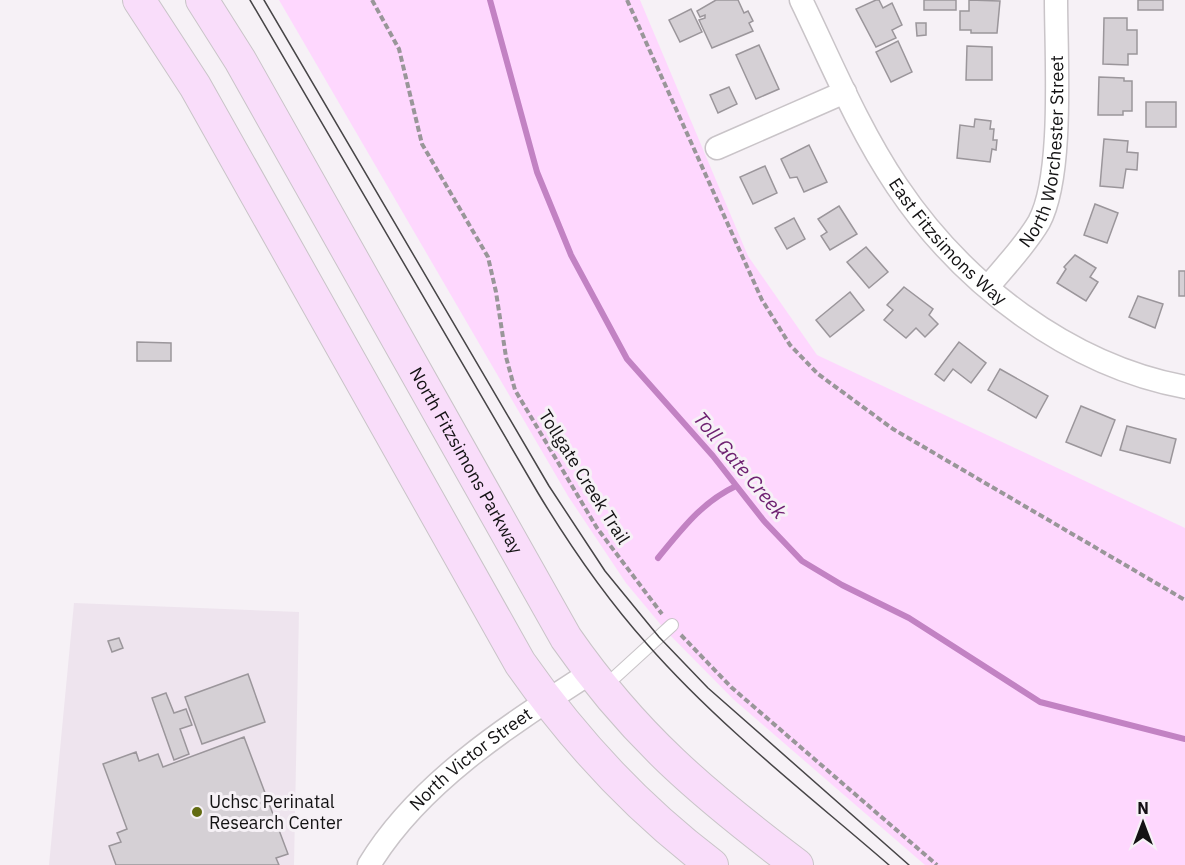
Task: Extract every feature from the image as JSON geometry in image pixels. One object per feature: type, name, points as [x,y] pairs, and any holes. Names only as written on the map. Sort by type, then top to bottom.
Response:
[{"type":"main road","points":[[139,0],[195,86],[494,619],[546,701],[619,783],[712,865]]},
{"type":"main road","name":"North Fitzsimons Parkway","points":[[202,0],[251,81],[538,594],[596,681],[654,746],[698,788],[797,865]]},
{"type":"street","name":"East Fitzsimons Way","points":[[801,0],[845,92],[895,184],[917,215],[964,267],[1018,312],[1076,347],[1139,374],[1185,387]]},
{"type":"street","name":"North Worchester Street","points":[[988,287],[1039,221],[1050,186],[1056,97],[1056,0]]},
{"type":"street","points":[[717,148],[845,92]]},
{"type":"street","name":"North Victor Street","points":[[369,865],[393,832],[444,780],[546,701],[596,681]]},
{"type":"lane","points":[[596,681],[672,625]]},
{"type":"path","name":"Tollgate Creek Trail","points":[[372,0],[399,49],[417,129],[430,162],[488,257],[506,357],[515,390],[597,528],[643,591],[672,625],[732,687],[937,865]]},
{"type":"path","points":[[627,0],[762,300],[790,345],[818,374],[893,429],[1185,600]]},
{"type":"shaded area","points":[[279,0],[640,0],[748,256],[817,355],[1185,528],[1185,865],[925,865],[733,699],[666,631],[626,583],[568,496]]},
{"type":"shaded area","points":[[74,603],[299,612],[294,865],[49,865]]},
{"type":"building","points":[[716,0],[738,0],[744,13],[748,11],[753,21],[749,23],[753,31],[712,48],[699,20],[705,18],[705,15],[700,17],[697,11]]},
{"type":"building","points":[[879,0],[883,8],[892,3],[902,25],[892,30],[896,38],[876,47],[856,9]]},
{"type":"building","points":[[924,0],[956,0],[956,10],[924,10]]},
{"type":"building","points":[[969,0],[1000,1],[997,33],[971,33],[971,30],[960,30],[960,11],[969,11]]},
{"type":"building","points":[[1138,0],[1163,0],[1163,10],[1138,10]]},
{"type":"building","points":[[691,9],[702,32],[680,42],[669,20]]},
{"type":"building","points":[[1104,18],[1127,18],[1127,30],[1137,30],[1137,54],[1128,54],[1128,65],[1103,64]]},
{"type":"building","points":[[916,23],[926,23],[926,35],[917,36]]},
{"type":"building","points":[[898,41],[912,72],[891,82],[876,52]]},
{"type":"building","points":[[759,45],[779,89],[756,99],[736,55]]},
{"type":"building","points":[[967,46],[992,47],[992,80],[966,80]]},
{"type":"building","points":[[1099,77],[1124,78],[1124,81],[1132,81],[1132,111],[1123,111],[1123,115],[1098,115]]},
{"type":"building","points":[[729,87],[737,104],[718,113],[710,95]]},
{"type":"building","points":[[1146,102],[1176,102],[1176,127],[1146,127]]},
{"type":"building","points":[[975,119],[991,121],[990,129],[994,129],[993,140],[997,140],[996,150],[992,149],[990,162],[957,158],[960,125],[974,127]]},
{"type":"building","points":[[1104,139],[1128,141],[1127,152],[1138,153],[1137,170],[1126,169],[1123,188],[1100,186]]},
{"type":"building","points":[[809,145],[827,182],[804,192],[797,177],[790,178],[781,159]]},
{"type":"building","points":[[765,166],[777,193],[753,204],[740,177]]},
{"type":"building","points":[[1095,204],[1118,213],[1107,243],[1084,235]]},
{"type":"building","points":[[839,206],[857,234],[830,250],[821,236],[827,232],[818,219]]},
{"type":"building","points":[[794,218],[805,239],[787,249],[775,228]]},
{"type":"building","points":[[866,247],[888,272],[869,288],[847,262]]},
{"type":"building","points":[[1075,255],[1096,268],[1090,277],[1098,282],[1086,301],[1057,283],[1066,269],[1064,267]]},
{"type":"building","points":[[1179,271],[1185,271],[1185,296],[1179,296]]},
{"type":"building","points":[[904,287],[933,309],[929,315],[938,324],[925,337],[916,328],[906,338],[884,320],[893,310],[887,305]]},
{"type":"building","points":[[850,292],[864,310],[830,337],[816,320]]},
{"type":"building","points":[[1138,296],[1163,304],[1155,328],[1129,317]]},
{"type":"building","points":[[137,342],[171,343],[171,361],[137,361]]},
{"type":"building","points":[[959,342],[986,363],[971,383],[953,369],[944,381],[935,374]]},
{"type":"building","points":[[1000,369],[1048,396],[1036,418],[988,390]]},
{"type":"building","points":[[1081,406],[1115,420],[1101,456],[1066,442]]},
{"type":"building","points":[[1127,426],[1176,439],[1170,463],[1120,450]]},
{"type":"building","points":[[119,638],[123,648],[112,652],[108,641]]},
{"type":"building","points":[[248,674],[265,722],[202,744],[185,697]]},
{"type":"building","points":[[166,693],[174,713],[186,709],[192,725],[180,729],[189,754],[174,760],[152,698]]},
{"type":"building","name":"Uchsc Perinatal Research Center","points":[[244,737],[288,854],[276,858],[279,865],[116,865],[109,846],[121,842],[117,833],[127,829],[103,764],[136,752],[139,761],[158,754],[163,767]]},
{"type":"waterway","name":"Toll Gate Creek","points":[[490,0],[537,172],[571,255],[627,359],[713,456],[764,521],[802,561],[842,585],[909,618],[1040,702],[1185,739]]},
{"type":"waterway","points":[[658,558],[703,508],[736,486]]},
{"type":"tram line","points":[[250,0],[538,493],[602,590],[647,644],[704,703],[764,759],[889,865]]},
{"type":"tram line","points":[[264,0],[549,486],[605,571],[659,637],[708,688],[909,865]]},
{"type":"place","name":"Uchsc Perinatal Research Center","points":[[197,812]]}]
